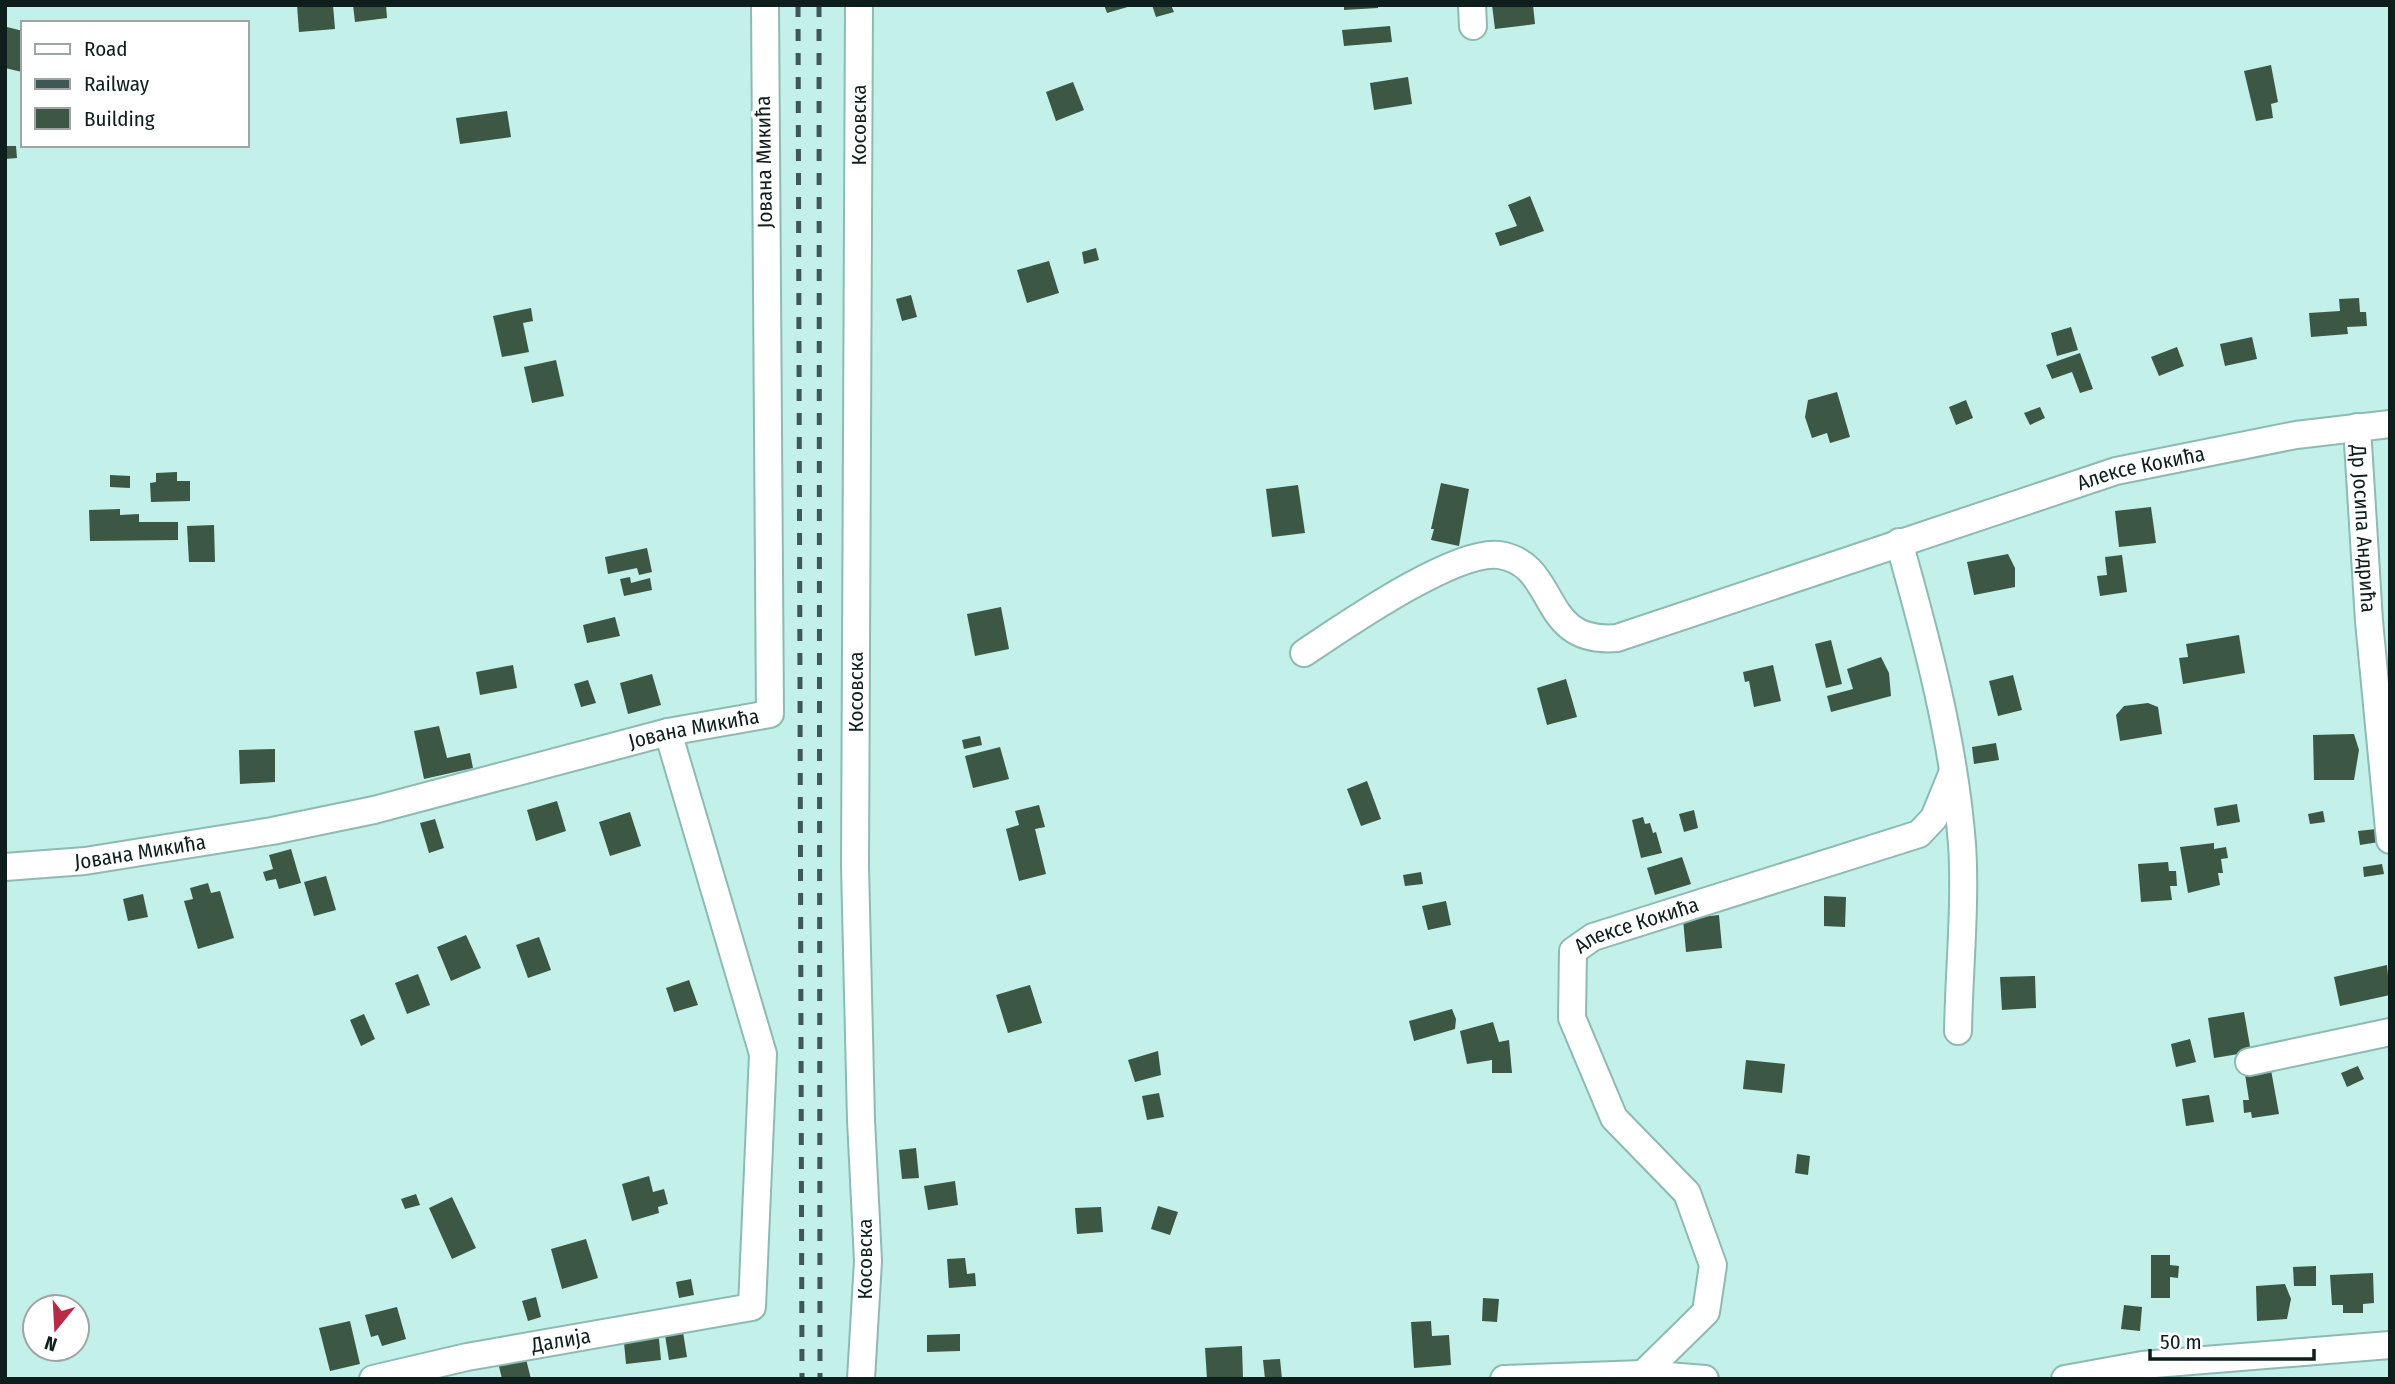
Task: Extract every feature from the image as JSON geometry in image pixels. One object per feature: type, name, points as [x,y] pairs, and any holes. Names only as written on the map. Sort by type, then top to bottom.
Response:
[{"type":"street","name":"Јована Микића","points":[[5,867],[85,861],[310,823],[374,810],[668,732],[770,714],[765,5]]},
{"type":"street","name":"Косовска","points":[[859,5],[855,866],[861,1121],[868,1261],[861,1379]]},
{"type":"street","name":"Алексе Кокића","points":[[1304,653],[1394,593],[1475,558],[1498,555],[1520,562],[1537,579],[1559,616],[1574,632],[1595,640],[1617,638],[2116,471],[2296,435],[2390,424]]},
{"type":"street","name":"Др Јосипа Андрића","points":[[2357,428],[2369,621],[2390,840]]},
{"type":"street","points":[[1899,542],[1925,633],[1952,774],[1962,846],[1958,1031]]},
{"type":"street","name":"Далија","points":[[373,1379],[467,1357],[752,1307],[763,1054],[668,732]]},
{"type":"street","name":"Алексе Кокића","points":[[1643,1374],[1706,1312],[1713,1265],[1687,1193],[1614,1118],[1572,1017],[1573,951],[1593,937],[1919,835],[1934,818],[1952,774]]},
{"type":"street","points":[[2249,1062],[2390,1032]]},
{"type":"street","points":[[2065,1379],[2074,1375],[2142,1365],[2390,1345]]},
{"type":"street","points":[[1504,1379],[1643,1374],[1704,1379]]},
{"type":"building","points":[[297,5],[333,5],[335,29],[299,32]]},
{"type":"building","points":[[353,5],[386,5],[387,18],[355,22]]},
{"type":"building","points":[[1104,5],[1131,5],[1131,6],[1107,13]]},
{"type":"building","points":[[1152,5],[1171,5],[1174,12],[1156,17]]},
{"type":"building","points":[[1344,5],[1378,5],[1378,8],[1344,10]]},
{"type":"building","points":[[1492,5],[1533,5],[1535,24],[1495,29]]},
{"type":"building","points":[[5,23],[7,27],[21,30],[21,72],[5,68]]},
{"type":"building","points":[[1390,26],[1392,42],[1344,46],[1342,30]]},
{"type":"building","points":[[2271,65],[2278,102],[2271,104],[2273,118],[2256,121],[2244,71]]},
{"type":"building","points":[[1408,77],[1412,104],[1374,110],[1370,83]]},
{"type":"building","points":[[1073,82],[1084,110],[1056,121],[1046,92]]},
{"type":"building","points":[[507,111],[511,137],[460,144],[456,118]]},
{"type":"building","points":[[5,146],[16,146],[17,158],[5,159]]},
{"type":"building","points":[[1530,196],[1544,231],[1500,246],[1495,233],[1517,226],[1508,205]]},
{"type":"building","points":[[1096,248],[1099,260],[1084,264],[1082,252]]},
{"type":"building","points":[[1049,261],[1059,293],[1027,303],[1017,270]]},
{"type":"building","points":[[911,295],[917,317],[902,321],[896,299]]},
{"type":"building","points":[[2359,298],[2360,312],[2366,312],[2367,326],[2347,327],[2348,334],[2311,337],[2309,313],[2340,311],[2339,299]]},
{"type":"building","points":[[531,308],[533,321],[523,323],[529,352],[502,357],[493,316]]},
{"type":"building","points":[[2071,327],[2078,350],[2057,356],[2051,333]]},
{"type":"building","points":[[2252,337],[2257,359],[2225,366],[2220,344]]},
{"type":"building","points":[[2177,347],[2184,366],[2159,376],[2151,357]]},
{"type":"building","points":[[2080,353],[2093,389],[2080,393],[2072,372],[2052,379],[2046,365]]},
{"type":"building","points":[[556,360],[564,396],[532,403],[524,367]]},
{"type":"building","points":[[1837,392],[1850,437],[1830,443],[1827,433],[1812,438],[1805,417],[1808,400]]},
{"type":"building","points":[[1966,400],[1973,418],[1956,425],[1949,407]]},
{"type":"building","points":[[2040,407],[2045,418],[2030,425],[2024,413]]},
{"type":"building","points":[[177,472],[177,481],[190,481],[190,501],[151,502],[150,483],[156,482],[156,473]]},
{"type":"building","points":[[110,475],[130,476],[130,488],[110,487]]},
{"type":"building","points":[[1441,483],[1469,489],[1459,546],[1431,540]]},
{"type":"building","points":[[1298,485],[1305,533],[1272,537],[1266,489]]},
{"type":"building","points":[[2151,507],[2156,543],[2119,547],[2115,511]]},
{"type":"building","points":[[120,509],[120,515],[139,514],[139,522],[178,522],[178,540],[90,541],[89,510]]},
{"type":"building","points":[[214,525],[215,562],[189,562],[187,526]]},
{"type":"building","points":[[647,548],[652,572],[639,575],[637,568],[608,574],[605,557]]},
{"type":"building","points":[[2008,554],[2015,568],[2015,587],[1974,595],[1967,562]]},
{"type":"building","points":[[2122,555],[2127,592],[2100,596],[2097,576],[2107,575],[2105,557]]},
{"type":"building","points":[[630,577],[631,583],[650,578],[652,590],[624,596],[620,579]]},
{"type":"building","points":[[1001,607],[1009,649],[975,656],[967,614]]},
{"type":"building","points":[[615,617],[620,636],[587,643],[583,625]]},
{"type":"building","points":[[2239,635],[2245,673],[2183,684],[2179,658],[2188,657],[2186,644]]},
{"type":"building","points":[[1831,640],[1842,684],[1826,688],[1815,644]]},
{"type":"building","points":[[1881,657],[1889,673],[1891,696],[1831,712],[1827,696],[1853,689],[1847,669]]},
{"type":"building","points":[[513,665],[517,688],[480,695],[476,672]]},
{"type":"building","points":[[1773,665],[1781,701],[1754,707],[1749,681],[1745,682],[1743,672]]},
{"type":"building","points":[[652,674],[661,705],[628,714],[620,683]]},
{"type":"building","points":[[2013,675],[2022,710],[1998,716],[1989,681]]},
{"type":"building","points":[[1566,679],[1577,717],[1547,725],[1537,688]]},
{"type":"building","points":[[588,680],[596,703],[581,707],[574,684]]},
{"type":"building","points":[[2148,703],[2158,707],[2162,734],[2120,741],[2116,715],[2124,706]]},
{"type":"building","points":[[439,726],[447,758],[470,753],[473,768],[424,779],[414,731]]},
{"type":"building","points":[[2354,734],[2359,750],[2354,780],[2314,780],[2313,735]]},
{"type":"building","points":[[980,736],[982,745],[964,749],[962,740]]},
{"type":"building","points":[[1996,743],[1999,760],[1974,764],[1972,747]]},
{"type":"building","points":[[1000,747],[1009,779],[973,788],[965,756]]},
{"type":"building","points":[[275,749],[275,782],[240,784],[239,750]]},
{"type":"building","points":[[1367,781],[1381,819],[1361,826],[1347,789]]},
{"type":"building","points":[[557,801],[566,831],[536,841],[527,810]]},
{"type":"building","points":[[2237,804],[2240,822],[2217,826],[2214,808]]},
{"type":"building","points":[[1039,805],[1045,827],[1035,829],[1046,874],[1019,881],[1006,829],[1019,825],[1015,811]]},
{"type":"building","points":[[1694,810],[1698,828],[1684,832],[1679,814]]},
{"type":"building","points":[[2323,811],[2325,822],[2310,824],[2308,814]]},
{"type":"building","points":[[630,812],[641,846],[610,856],[599,822]]},
{"type":"building","points":[[1643,817],[1645,824],[1650,823],[1653,833],[1656,832],[1662,853],[1641,858],[1632,820]]},
{"type":"building","points":[[435,819],[444,848],[429,853],[420,823]]},
{"type":"building","points":[[2376,829],[2379,842],[2360,845],[2358,831]]},
{"type":"building","points":[[2214,843],[2214,849],[2226,847],[2228,858],[2221,859],[2223,873],[2218,873],[2220,885],[2188,893],[2180,847]]},
{"type":"building","points":[[291,849],[301,883],[279,889],[276,879],[266,881],[263,872],[273,869],[269,855]]},
{"type":"building","points":[[1682,857],[1691,884],[1655,895],[1647,868]]},
{"type":"building","points":[[2168,862],[2169,871],[2176,871],[2177,886],[2170,886],[2172,900],[2141,902],[2138,864]]},
{"type":"building","points":[[2382,864],[2384,874],[2364,877],[2363,867]]},
{"type":"building","points":[[1421,872],[1423,884],[1405,886],[1403,875]]},
{"type":"building","points":[[326,876],[336,910],[314,916],[304,882]]},
{"type":"building","points":[[208,883],[211,893],[220,891],[234,938],[198,949],[184,901],[193,899],[190,888]]},
{"type":"building","points":[[143,894],[148,917],[128,921],[123,899]]},
{"type":"building","points":[[1824,896],[1846,897],[1845,927],[1824,926]]},
{"type":"building","points":[[1446,901],[1451,925],[1428,930],[1422,906]]},
{"type":"building","points":[[1719,915],[1722,948],[1686,952],[1683,919]]},
{"type":"building","points":[[466,935],[481,968],[451,981],[437,947]]},
{"type":"building","points":[[539,937],[551,970],[528,978],[516,945]]},
{"type":"building","points":[[2387,965],[2390,995],[2340,1006],[2334,977]]},
{"type":"building","points":[[418,974],[430,1005],[407,1014],[395,983]]},
{"type":"building","points":[[2035,976],[2036,1008],[2002,1010],[2000,977]]},
{"type":"building","points":[[689,980],[698,1005],[674,1012],[666,988]]},
{"type":"building","points":[[1030,985],[1042,1023],[1008,1033],[996,995]]},
{"type":"building","points":[[1452,1009],[1456,1019],[1455,1029],[1414,1041],[1409,1021]]},
{"type":"building","points":[[2244,1012],[2251,1052],[2214,1058],[2208,1018]]},
{"type":"building","points":[[364,1014],[375,1039],[361,1046],[350,1020]]},
{"type":"building","points":[[1493,1022],[1499,1042],[1509,1040],[1512,1073],[1492,1073],[1492,1060],[1467,1064],[1460,1031]]},
{"type":"building","points":[[2190,1039],[2196,1062],[2176,1067],[2171,1044]]},
{"type":"building","points":[[1158,1051],[1161,1075],[1135,1082],[1128,1060]]},
{"type":"building","points":[[1746,1060],[1785,1064],[1782,1093],[1743,1089]]},
{"type":"building","points":[[2358,1066],[2364,1079],[2347,1087],[2341,1073]]},
{"type":"building","points":[[2271,1070],[2279,1114],[2252,1118],[2251,1112],[2244,1113],[2243,1100],[2249,1100],[2245,1074]]},
{"type":"building","points":[[1159,1093],[1164,1117],[1147,1120],[1142,1096]]},
{"type":"building","points":[[2209,1095],[2214,1122],[2186,1126],[2182,1099]]},
{"type":"building","points":[[916,1148],[919,1178],[902,1179],[899,1150]]},
{"type":"building","points":[[1797,1154],[1810,1156],[1808,1175],[1795,1173]]},
{"type":"building","points":[[649,1176],[653,1192],[664,1189],[668,1204],[658,1207],[659,1213],[632,1221],[622,1184]]},
{"type":"building","points":[[955,1181],[958,1205],[928,1210],[924,1186]]},
{"type":"building","points":[[416,1194],[420,1205],[405,1209],[401,1199]]},
{"type":"building","points":[[452,1197],[476,1248],[452,1259],[429,1208]]},
{"type":"building","points":[[1158,1206],[1178,1212],[1170,1235],[1151,1229]]},
{"type":"building","points":[[1101,1207],[1103,1232],[1077,1234],[1075,1208]]},
{"type":"building","points":[[586,1239],[598,1278],[562,1289],[551,1249]]},
{"type":"building","points":[[2151,1255],[2170,1255],[2170,1265],[2179,1266],[2178,1278],[2170,1277],[2170,1298],[2151,1298]]},
{"type":"building","points":[[965,1258],[967,1274],[975,1273],[976,1286],[949,1288],[947,1259]]},
{"type":"building","points":[[2316,1266],[2316,1286],[2294,1286],[2293,1267]]},
{"type":"building","points":[[2373,1273],[2374,1303],[2363,1304],[2363,1313],[2343,1313],[2343,1305],[2332,1305],[2330,1275]]},
{"type":"building","points":[[691,1279],[694,1295],[679,1298],[676,1282]]},
{"type":"building","points":[[2285,1284],[2291,1299],[2287,1319],[2257,1321],[2256,1286]]},
{"type":"building","points":[[536,1297],[541,1317],[528,1321],[522,1301]]},
{"type":"building","points":[[1483,1298],[1499,1299],[1497,1322],[1482,1321]]},
{"type":"building","points":[[2124,1305],[2142,1307],[2140,1331],[2121,1329]]},
{"type":"building","points":[[397,1307],[406,1339],[382,1346],[378,1335],[371,1337],[365,1315]]},
{"type":"building","points":[[350,1321],[360,1364],[330,1371],[319,1328]]},
{"type":"building","points":[[1431,1321],[1432,1336],[1449,1335],[1451,1365],[1414,1368],[1411,1322]]},
{"type":"building","points":[[658,1329],[661,1360],[626,1364],[623,1332]]},
{"type":"building","points":[[683,1332],[687,1357],[669,1360],[665,1335]]},
{"type":"building","points":[[960,1334],[960,1351],[927,1352],[927,1335]]},
{"type":"building","points":[[1242,1346],[1243,1379],[1207,1379],[1205,1348]]},
{"type":"building","points":[[524,1351],[531,1379],[502,1379],[497,1358]]},
{"type":"building","points":[[1280,1359],[1282,1379],[1265,1379],[1263,1360]]},
{"type":"railway","points":[[798,5],[802,1379]]},
{"type":"railway","points":[[819,5],[820,1379]]}]
